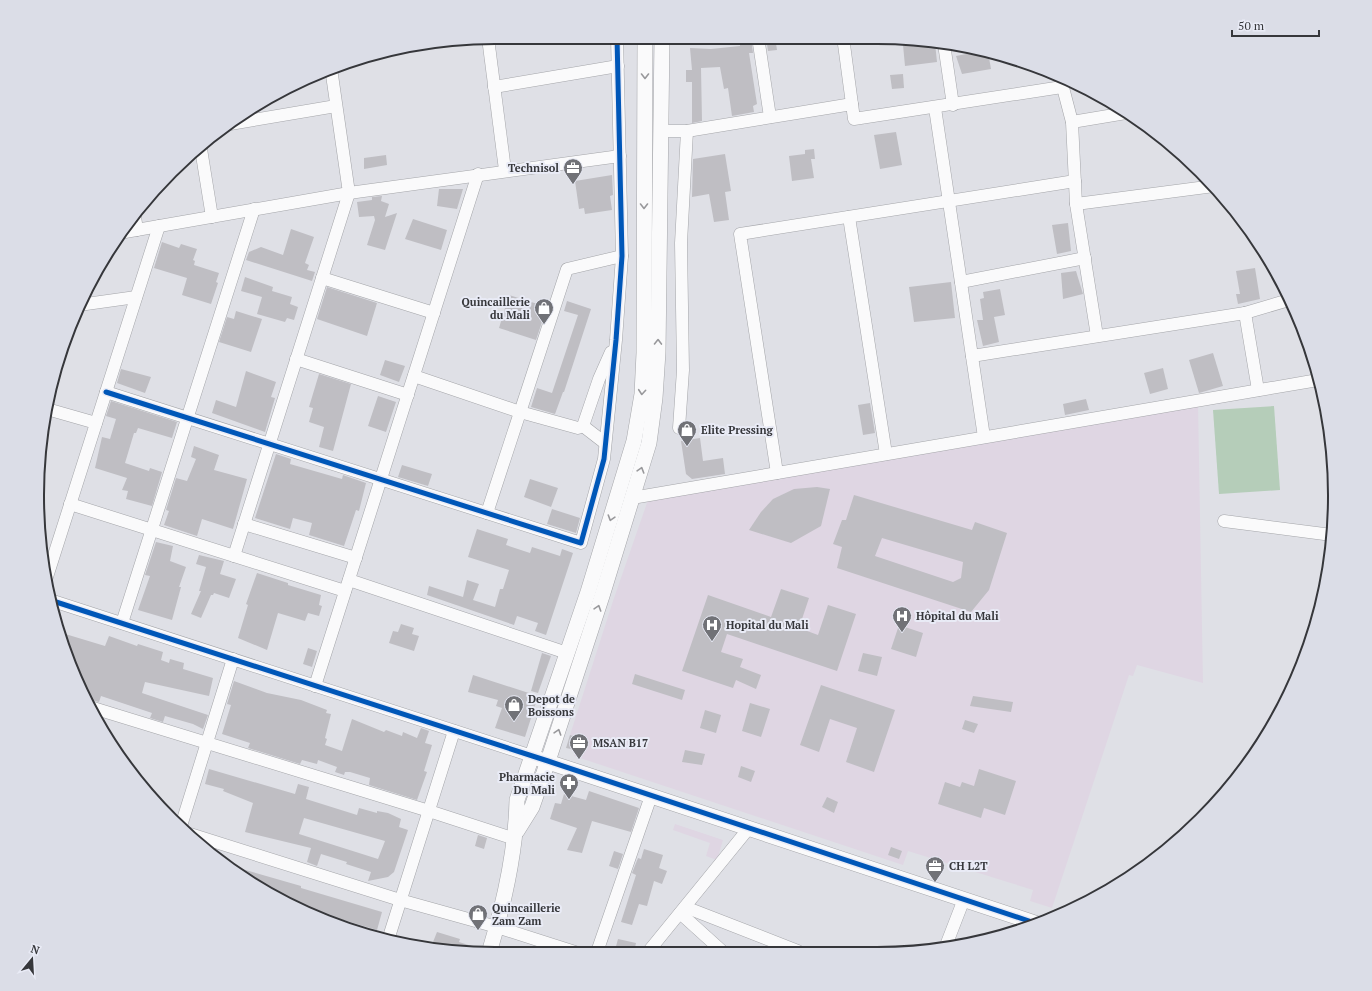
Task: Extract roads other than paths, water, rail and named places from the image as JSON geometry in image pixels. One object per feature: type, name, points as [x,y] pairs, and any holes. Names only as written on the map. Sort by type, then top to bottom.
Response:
[{"type":"street","points":[[489,44],[504,170]]},
{"type":"street","points":[[106,392],[581,543],[604,459],[616,340],[622,256],[617,44]]},
{"type":"street","points":[[491,947],[497,927],[516,836],[517,800],[567,653],[634,441],[642,394],[644,353],[645,44]]},
{"type":"street","points":[[516,836],[532,806],[548,761],[649,442],[655,398],[658,352],[662,44]]},
{"type":"street","points":[[759,44],[770,118]]},
{"type":"street","points":[[844,44],[854,119],[953,105],[1058,82]]},
{"type":"street","points":[[945,50],[953,105]]},
{"type":"street","points":[[494,87],[618,66]]},
{"type":"street","points":[[234,556],[349,193],[332,75]]},
{"type":"street","points":[[1064,85],[1072,122],[1076,204],[1097,336]]},
{"type":"street","points":[[660,131],[687,132],[852,104]]},
{"type":"street","points":[[242,122],[336,106]]},
{"type":"street","points":[[935,108],[984,437]]},
{"type":"street","points":[[1072,122],[1118,114]]},
{"type":"street","points":[[678,428],[682,370],[681,243],[687,132]]},
{"type":"street","points":[[202,153],[212,217]]},
{"type":"street","points":[[131,231],[349,193],[504,170],[620,156]]},
{"type":"street","points":[[315,686],[478,174]]},
{"type":"street","points":[[778,473],[740,234],[1075,181]]},
{"type":"street","points":[[1076,204],[1206,187]]},
{"type":"street","points":[[122,623],[254,209]]},
{"type":"street","points":[[849,217],[886,454]]},
{"type":"street","points":[[50,567],[159,226]]},
{"type":"street","points":[[487,513],[567,269],[622,256]]},
{"type":"street","points":[[961,282],[1084,258]]},
{"type":"street","points":[[322,278],[434,313]]},
{"type":"street","points":[[87,304],[136,297]]},
{"type":"street","points":[[972,356],[1245,313],[1284,302]]},
{"type":"street","points":[[1245,313],[1258,390]]},
{"type":"street","points":[[583,426],[599,379],[616,340]]},
{"type":"street","points":[[296,359],[408,395]]},
{"type":"street","points":[[414,376],[520,412],[578,428],[583,426]]},
{"type":"street","points":[[632,498],[1313,381]]},
{"type":"street","points":[[52,410],[96,422]]},
{"type":"street","points":[[583,426],[605,444]]},
{"type":"street","points":[[70,504],[234,556],[347,586],[567,653]]},
{"type":"street","points":[[1224,521],[1326,534]]},
{"type":"street","points":[[244,524],[356,558]]},
{"type":"street","points":[[57,602],[548,761],[1028,921]]},
{"type":"street","points":[[183,821],[233,659]]},
{"type":"street","points":[[98,710],[428,811],[516,836]]},
{"type":"street","points":[[390,934],[454,731]]},
{"type":"street","points":[[599,947],[651,796]]},
{"type":"street","points":[[652,947],[749,828]]},
{"type":"street","points":[[201,837],[400,900],[497,927],[559,947]]},
{"type":"street","points":[[948,941],[964,899]]},
{"type":"street","points":[[682,910],[787,947]]},
{"type":"street","points":[[682,910],[718,947]]},
{"type":"place","name":"Technisol","points":[[573,185]]},
{"type":"place","name":"Quincaillerie du Mali","points":[[544,325]]},
{"type":"place","name":"Elite Pressing","points":[[687,447]]},
{"type":"place","name":"Hôpital du Mali","points":[[902,633]]},
{"type":"place","name":"Hopital du Mali","points":[[712,642]]},
{"type":"place","name":"Depot de Boissons","points":[[514,722]]},
{"type":"place","name":"MSAN B17","points":[[579,760]]},
{"type":"place","name":"Pharmacie Du Mali","points":[[569,800]]},
{"type":"place","name":"CH L2T","points":[[935,883]]},
{"type":"place","name":"Quincaillerie Zam Zam","points":[[478,931]]}]
